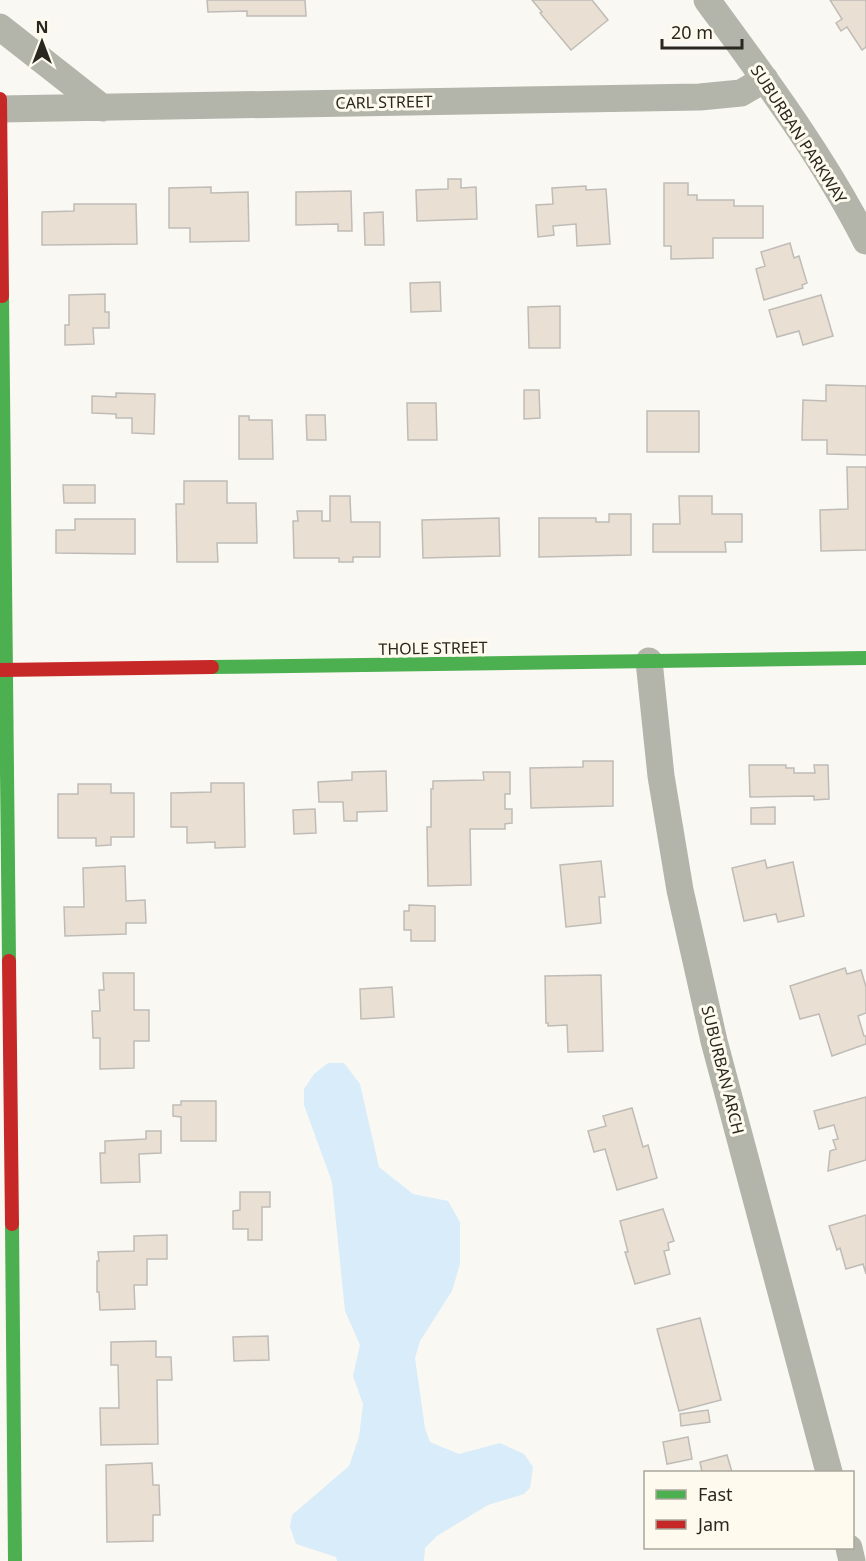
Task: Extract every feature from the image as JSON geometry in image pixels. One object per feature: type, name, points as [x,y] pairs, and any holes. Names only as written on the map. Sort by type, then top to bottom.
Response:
[{"type":"street","name":"SUBURBAN PARKWAY","points":[[707,0],[819,157],[866,241]]},
{"type":"street","points":[[0,27],[103,108]]},
{"type":"street","name":"CARL STREET","points":[[0,109],[700,97],[741,93],[765,79]]},
{"type":"street","points":[[0,99],[3,670],[15,1561]]},
{"type":"street","name":"THOLE STREET","points":[[3,670],[866,658]]},
{"type":"street","name":"SUBURBAN ARCH","points":[[649,661],[661,776],[682,902],[714,1041],[828,1471]]},
{"type":"water","points":[[328,1063],[344,1063],[360,1084],[379,1167],[413,1194],[448,1201],[460,1222],[460,1264],[452,1291],[420,1341],[415,1358],[425,1428],[430,1442],[459,1454],[500,1443],[524,1454],[533,1467],[530,1488],[524,1494],[488,1505],[437,1536],[425,1548],[424,1561],[337,1561],[336,1557],[296,1544],[290,1527],[292,1515],[349,1466],[359,1437],[363,1404],[353,1376],[360,1345],[345,1311],[332,1182],[304,1105],[304,1089],[314,1074]]},
{"type":"building","points":[[207,0],[305,0],[306,16],[247,16],[247,11],[208,12]]},
{"type":"building","points":[[532,0],[592,0],[608,20],[571,50]]},
{"type":"building","points":[[830,0],[866,0],[866,47],[862,50],[847,27],[841,31],[836,23],[842,19]]},
{"type":"building","points":[[448,179],[461,179],[461,188],[476,187],[477,219],[417,221],[416,190],[448,189]]},
{"type":"building","points":[[664,183],[688,183],[688,195],[697,195],[697,200],[734,200],[734,206],[763,206],[763,238],[713,238],[713,258],[671,259],[671,246],[664,246]]},
{"type":"building","points":[[586,186],[586,190],[606,189],[610,244],[577,246],[576,224],[553,226],[554,235],[538,237],[536,205],[553,204],[552,188]]},
{"type":"building","points":[[211,187],[211,193],[248,192],[249,241],[190,242],[190,228],[169,228],[169,188]]},
{"type":"building","points":[[351,191],[352,231],[338,231],[338,224],[296,225],[296,192]]},
{"type":"building","points":[[74,204],[136,204],[137,244],[42,245],[42,212],[74,211]]},
{"type":"building","points":[[383,212],[384,245],[365,245],[364,213]]},
{"type":"building","points":[[790,243],[794,258],[799,256],[807,283],[802,285],[803,288],[764,300],[756,269],[765,266],[761,252]]},
{"type":"building","points":[[440,282],[441,311],[411,312],[410,283]]},
{"type":"building","points":[[105,294],[105,312],[109,312],[109,328],[93,328],[94,344],[65,345],[65,325],[69,325],[69,295]]},
{"type":"building","points":[[821,295],[833,336],[803,345],[799,331],[777,337],[769,310]]},
{"type":"building","points":[[560,306],[560,348],[529,348],[528,307]]},
{"type":"building","points":[[826,385],[866,386],[866,455],[827,454],[827,440],[802,440],[803,400],[826,401]]},
{"type":"building","points":[[524,390],[539,390],[540,418],[524,419]]},
{"type":"building","points":[[116,393],[155,394],[154,434],[132,433],[132,418],[116,418],[116,414],[92,413],[92,396],[116,397]]},
{"type":"building","points":[[407,403],[436,403],[437,440],[408,440]]},
{"type":"building","points":[[647,411],[699,411],[699,452],[647,452]]},
{"type":"building","points":[[306,415],[325,415],[326,440],[307,440]]},
{"type":"building","points":[[239,416],[249,416],[249,420],[272,420],[273,459],[239,459]]},
{"type":"building","points":[[847,467],[866,467],[866,550],[821,551],[820,510],[848,509]]},
{"type":"building","points":[[184,481],[227,481],[227,503],[256,503],[257,543],[217,543],[218,562],[177,562],[176,504],[184,504]]},
{"type":"building","points":[[63,485],[95,485],[95,503],[64,503]]},
{"type":"building","points":[[330,496],[350,496],[351,522],[380,522],[380,557],[353,557],[353,562],[339,562],[339,558],[294,558],[293,521],[298,521],[297,511],[322,511],[322,521],[330,521]]},
{"type":"building","points":[[679,496],[712,496],[712,514],[742,514],[742,542],[725,542],[726,552],[653,552],[653,524],[680,524]]},
{"type":"building","points":[[609,514],[631,514],[631,555],[539,557],[539,518],[596,518],[596,522],[609,522]]},
{"type":"building","points":[[499,518],[500,556],[423,558],[422,520]]},
{"type":"building","points":[[75,519],[135,519],[135,554],[56,553],[56,530],[75,530]]},
{"type":"building","points":[[583,761],[613,761],[613,806],[531,808],[530,768],[583,767]]},
{"type":"building","points":[[749,765],[786,765],[786,768],[794,768],[794,773],[815,773],[814,765],[828,765],[829,799],[814,800],[814,796],[750,797]]},
{"type":"building","points":[[386,771],[387,811],[357,812],[357,821],[344,821],[343,802],[319,802],[318,782],[352,780],[352,772]]},
{"type":"building","points":[[483,772],[510,772],[510,794],[505,794],[505,809],[512,809],[512,823],[505,824],[505,829],[470,829],[471,885],[428,886],[427,827],[431,827],[433,781],[484,780]]},
{"type":"building","points":[[211,783],[244,783],[245,847],[215,848],[215,842],[187,843],[187,827],[171,827],[171,793],[211,792]]},
{"type":"building","points":[[78,784],[111,784],[111,793],[134,793],[134,837],[111,837],[111,845],[96,846],[96,838],[58,838],[58,794],[78,794]]},
{"type":"building","points":[[775,807],[775,824],[751,824],[751,808]]},
{"type":"building","points":[[315,809],[316,833],[294,834],[293,810]]},
{"type":"building","points":[[765,860],[767,868],[793,862],[804,916],[778,922],[776,914],[744,921],[732,868]]},
{"type":"building","points":[[601,861],[605,897],[599,897],[601,923],[566,927],[560,865]]},
{"type":"building","points":[[125,866],[126,901],[145,900],[146,923],[126,923],[126,934],[65,936],[64,907],[84,907],[83,868]]},
{"type":"building","points":[[409,905],[435,906],[435,941],[411,941],[411,930],[404,930],[404,911],[409,911]]},
{"type":"building","points":[[845,968],[847,974],[861,970],[866,987],[866,1013],[858,1016],[864,1036],[866,1036],[866,1044],[832,1056],[819,1014],[800,1019],[790,986]]},
{"type":"building","points":[[103,973],[134,973],[134,1010],[149,1010],[149,1041],[134,1041],[134,1068],[100,1069],[100,1038],[93,1038],[92,1011],[100,1011],[99,990],[104,990]]},
{"type":"building","points":[[601,975],[603,1051],[568,1052],[567,1025],[548,1026],[546,1023],[545,976]]},
{"type":"building","points":[[392,987],[394,1017],[361,1019],[360,989]]},
{"type":"building","points":[[866,1097],[866,1160],[828,1171],[830,1151],[836,1149],[833,1140],[838,1139],[834,1125],[819,1129],[814,1111]]},
{"type":"building","points":[[181,1101],[216,1101],[216,1141],[181,1141],[181,1117],[173,1116],[173,1105],[181,1105]]},
{"type":"building","points":[[632,1108],[643,1147],[648,1145],[657,1178],[617,1190],[605,1149],[594,1152],[588,1131],[606,1126],[603,1116]]},
{"type":"building","points":[[146,1131],[161,1131],[161,1153],[139,1154],[140,1182],[101,1183],[100,1153],[105,1153],[105,1141],[146,1139]]},
{"type":"building","points":[[240,1192],[270,1192],[270,1207],[262,1207],[262,1240],[248,1240],[248,1229],[233,1229],[233,1211],[240,1210]]},
{"type":"building","points":[[663,1209],[674,1241],[668,1243],[669,1250],[664,1251],[670,1274],[635,1284],[625,1252],[628,1252],[620,1221]]},
{"type":"building","points":[[866,1215],[866,1274],[863,1264],[846,1269],[840,1248],[837,1250],[829,1226]]},
{"type":"building","points":[[167,1235],[167,1259],[147,1259],[147,1285],[134,1285],[135,1309],[100,1310],[99,1292],[97,1292],[98,1252],[134,1251],[134,1236]]},
{"type":"building","points":[[700,1318],[721,1400],[679,1411],[657,1329]]},
{"type":"building","points":[[268,1336],[269,1360],[234,1361],[233,1337]]},
{"type":"building","points":[[156,1341],[156,1357],[171,1357],[172,1380],[157,1380],[158,1444],[101,1445],[100,1408],[119,1408],[118,1365],[111,1365],[111,1342]]},
{"type":"building","points":[[708,1410],[710,1422],[681,1426],[680,1414]]},
{"type":"building","points":[[688,1437],[692,1459],[667,1464],[663,1442]]},
{"type":"building","points":[[727,1455],[732,1471],[702,1471],[700,1462]]},
{"type":"building","points":[[152,1463],[153,1485],[159,1485],[160,1515],[153,1515],[153,1541],[107,1542],[106,1465]]},
{"type":"traffic: fast","points":[[2,296],[9,961]]},
{"type":"traffic: fast","points":[[212,667],[866,658]]},
{"type":"traffic: fast","points":[[12,1224],[15,1561]]},
{"type":"traffic: jam","points":[[0,99],[2,296]]},
{"type":"traffic: jam","points":[[0,670],[212,667]]},
{"type":"traffic: jam","points":[[9,961],[12,1224]]}]
